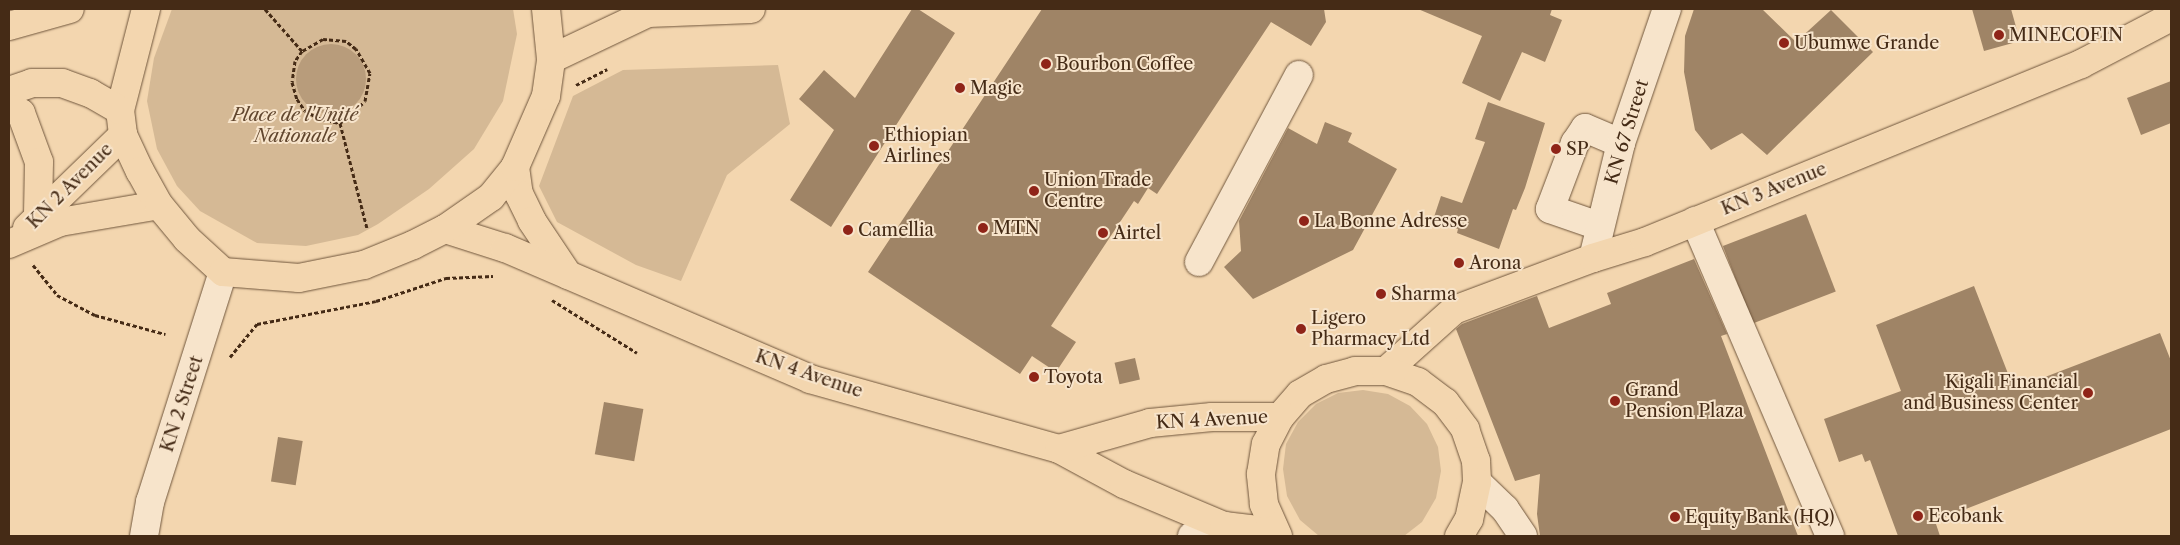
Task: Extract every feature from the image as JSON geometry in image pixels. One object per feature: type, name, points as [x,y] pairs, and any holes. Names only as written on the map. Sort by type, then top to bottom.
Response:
[{"type":"main road","points":[[9,26],[70,9]]},
{"type":"main road","points":[[121,123],[146,9]]},
{"type":"main road","points":[[9,91],[32,83],[62,83],[90,93],[121,123],[159,204],[188,239],[223,272],[299,278],[364,265],[445,229],[490,197],[515,167],[546,96],[551,59],[546,9]]},
{"type":"main road","points":[[551,59],[645,11],[751,9]]},
{"type":"main road","name":"KN 3 Avenue","points":[[1386,371],[1454,310],[1593,258],[1645,242],[1695,222],[2081,64],[2171,17]]},
{"type":"main road","points":[[9,108],[21,113],[39,162],[38,214]]},
{"type":"main road","name":"KN 2 Avenue","points":[[13,241],[121,123]]},
{"type":"main road","points":[[515,167],[519,194],[534,225],[568,274]]},
{"type":"main road","name":"KN 2 Avenue","points":[[13,241],[60,222],[159,204]]},
{"type":"main road","name":"KN 4 Avenue","points":[[445,229],[505,248],[810,379],[1059,449],[1124,484],[1224,526],[1276,534]]},
{"type":"main road","points":[[1276,534],[1264,504],[1261,474],[1266,444],[1280,417],[1300,394],[1326,379],[1356,371],[1386,371],[1418,382],[1445,402],[1465,429],[1476,461],[1477,482],[1469,519],[1459,536]]},
{"type":"main road","name":"KN 4 Avenue","points":[[1059,449],[1150,423],[1212,417],[1280,417]]},
{"type":"street","name":"KN 67 Street","points":[[1593,258],[1621,143],[1667,9]]},
{"type":"street","points":[[1199,262],[1299,75]]},
{"type":"street","points":[[1600,226],[1550,209],[1575,142],[1585,128],[1621,143]]},
{"type":"street","points":[[1695,222],[1830,536]]},
{"type":"street","name":"KN 2 Street","points":[[144,536],[150,502],[223,272]]},
{"type":"street","points":[[1477,482],[1505,509],[1523,536]]},
{"type":"street","points":[[1192,536],[1224,526]]},
{"type":"path","points":[[265,9],[302,51]]},
{"type":"path","points":[[323,39],[346,41],[365,60],[370,73],[366,101],[340,123],[321,119],[305,111],[297,99],[292,70],[302,51],[323,39]]},
{"type":"path","points":[[340,123],[367,228]]},
{"type":"path","points":[[33,265],[57,294],[95,315],[165,334]]},
{"type":"path","points":[[230,358],[257,324],[376,301],[446,278],[493,276]]},
{"type":"path","points":[[544,294],[636,352]]},
{"type":"green space","name":"Place de l'Unité Nationale","points":[[172,9],[513,9],[517,34],[503,101],[474,149],[429,189],[378,224],[358,235],[306,246],[257,243],[200,211],[177,186],[157,149],[147,101],[154,58]]},
{"type":"green space","points":[[778,65],[790,124],[727,175],[681,281],[636,265],[557,222],[539,186],[573,96],[623,70]]},
{"type":"green space","points":[[1363,390],[1388,394],[1410,406],[1427,424],[1438,447],[1441,471],[1436,498],[1422,522],[1404,536],[1319,536],[1300,520],[1287,496],[1283,469],[1286,444],[1298,422],[1316,404],[1338,393]]},
{"type":"shaded area","points":[[331,44],[350,50],[360,60],[366,79],[360,98],[350,108],[331,114],[312,108],[302,98],[296,79],[302,60],[312,50]]},
{"type":"building","points":[[912,9],[918,9],[955,33],[831,227],[790,200],[834,130],[799,99],[824,70],[855,98]]},
{"type":"building","name":"Union Trade Centre","points":[[1042,9],[1324,9],[1326,22],[1311,46],[1271,22],[1157,194],[1148,188],[1138,204],[1134,201],[1051,326],[1076,342],[1056,372],[1032,356],[1020,374],[868,272]]},
{"type":"building","points":[[1418,9],[1552,9],[1550,15],[1562,20],[1545,62],[1522,52],[1500,101],[1462,83],[1482,36]]},
{"type":"building","name":"Ubumwe Grande","points":[[1694,9],[1762,9],[1796,42],[1831,10],[1873,52],[1767,155],[1742,133],[1711,150],[1695,130],[1684,72],[1685,36]]},
{"type":"building","points":[[1972,9],[2011,9],[2020,41],[1984,51]]},
{"type":"building","points":[[2171,81],[2171,123],[2141,135],[2127,98]]},
{"type":"building","points":[[1488,102],[1545,123],[1525,188],[1516,210],[1513,209],[1499,249],[1457,233],[1458,229],[1433,220],[1441,196],[1462,203],[1485,142],[1475,139]]},
{"type":"building","name":"La Bonne Adresse","points":[[1325,122],[1352,133],[1348,142],[1397,169],[1353,250],[1253,299],[1224,267],[1241,251],[1239,221],[1288,128],[1317,144]]},
{"type":"building","points":[[1806,214],[1836,291],[1753,323],[1723,246]]},
{"type":"building","name":"Grand Pension Plaza","points":[[1694,259],[1727,334],[1721,336],[1798,536],[1540,536],[1537,514],[1540,474],[1515,481],[1456,329],[1462,324],[1537,296],[1549,328],[1611,304],[1607,293]]},
{"type":"building","points":[[1974,286],[2014,389],[2160,333],[2171,361],[2171,429],[1935,521],[1940,536],[1898,536],[1870,460],[1865,462],[1862,454],[1839,462],[1824,419],[1901,391],[1876,325]]},
{"type":"building","points":[[1135,358],[1140,379],[1119,384],[1115,363]]},
{"type":"building","points":[[604,402],[643,409],[634,461],[595,454]]},
{"type":"building","points":[[278,437],[303,441],[296,485],[271,481]]},
{"type":"place","name":"MINECOFIN","points":[[1999,35]]},
{"type":"place","name":"Ubumwe Grande","points":[[1784,43]]},
{"type":"place","name":"Bourbon Coffee","points":[[1046,64]]},
{"type":"place","name":"Magic","points":[[960,88]]},
{"type":"place","name":"Ethiopian Airlines","points":[[874,146]]},
{"type":"place","name":"SP","points":[[1556,149]]},
{"type":"place","name":"Union Trade Centre","points":[[1034,191]]},
{"type":"place","name":"La Bonne Adresse","points":[[1304,221]]},
{"type":"place","name":"MTN","points":[[983,228]]},
{"type":"place","name":"Camellia","points":[[848,230]]},
{"type":"place","name":"Airtel","points":[[1103,233]]},
{"type":"place","name":"Arona","points":[[1459,263]]},
{"type":"place","name":"Sharma","points":[[1381,294]]},
{"type":"place","name":"Ligero Pharmacy Ltd","points":[[1301,329]]},
{"type":"place","name":"Toyota","points":[[1034,377]]},
{"type":"place","name":"Kigali Financial and Business Center","points":[[2088,393]]},
{"type":"place","name":"Grand Pension Plaza","points":[[1615,401]]},
{"type":"place","name":"Ecobank","points":[[1918,516]]},
{"type":"place","name":"Equity Bank (HQ)","points":[[1675,517]]}]
